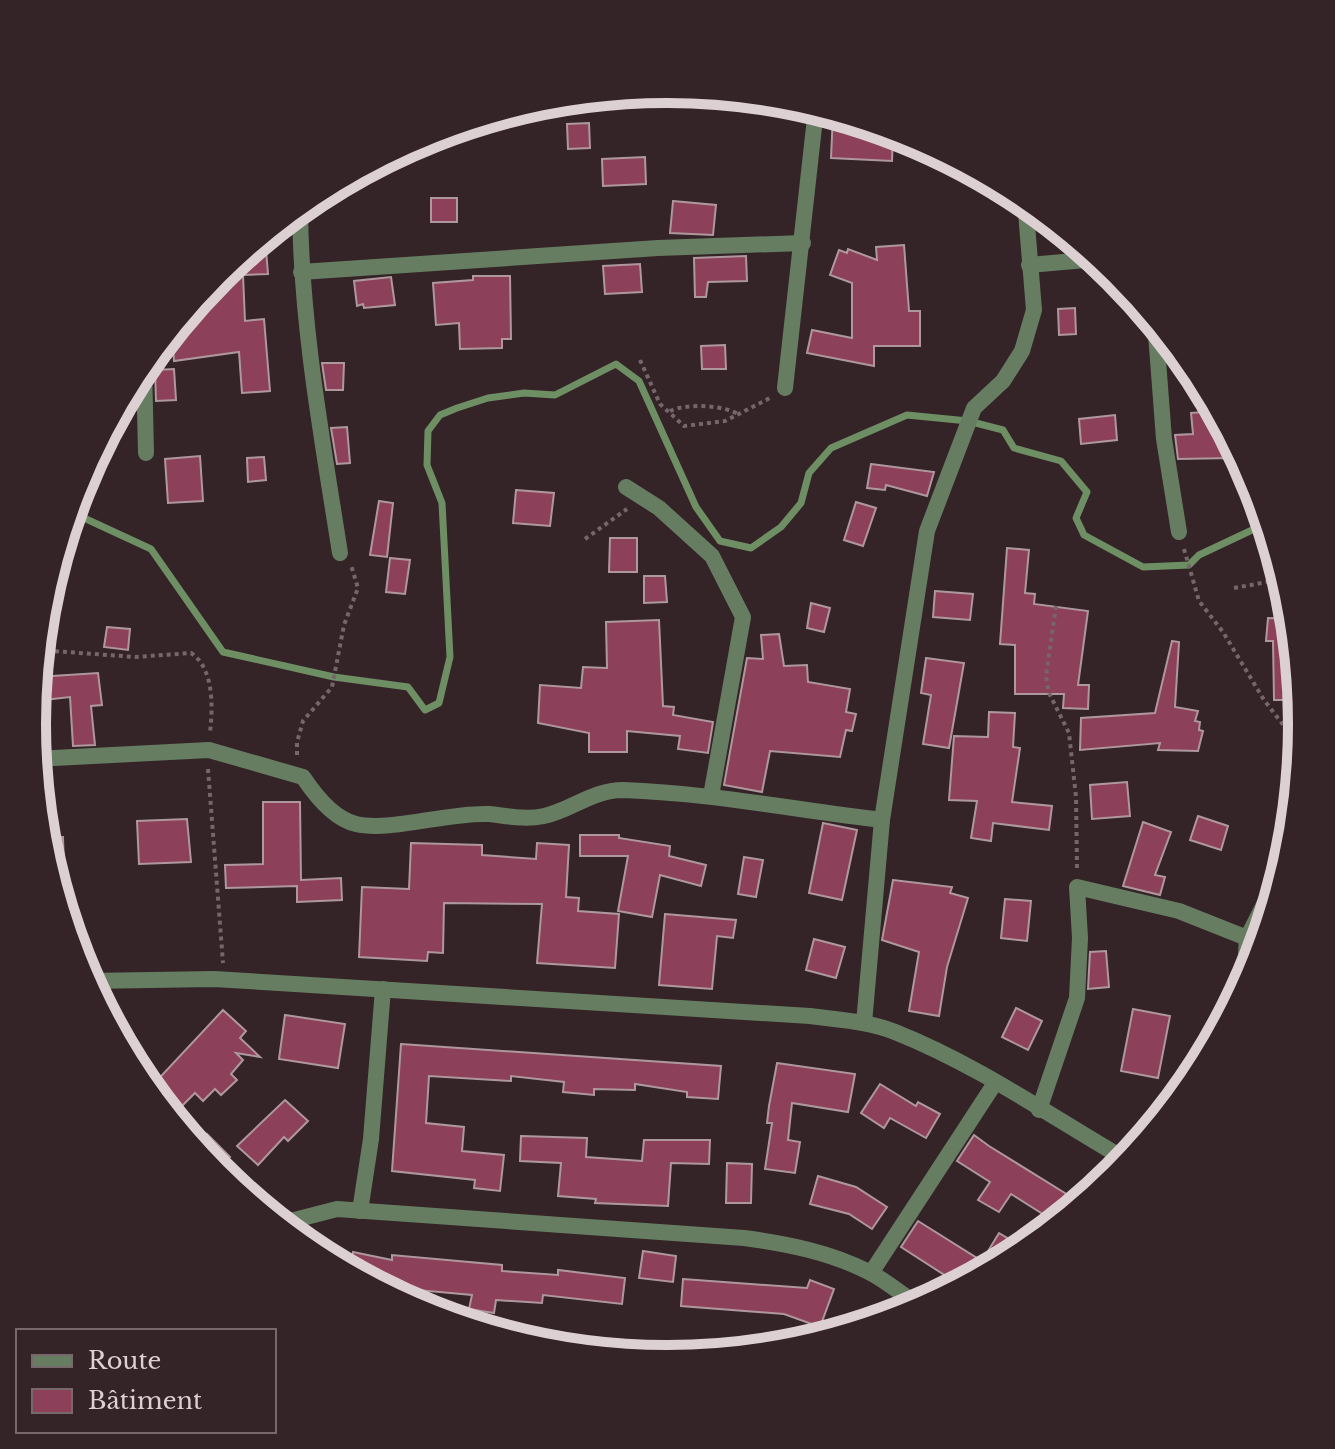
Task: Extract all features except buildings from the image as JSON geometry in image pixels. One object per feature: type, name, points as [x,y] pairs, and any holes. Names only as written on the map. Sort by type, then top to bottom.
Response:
[{"type":"street","points":[[785,388],[815,121]]},
{"type":"street","points":[[864,1023],[882,820],[927,531],[974,408],[1003,381],[1022,351],[1034,310],[1026,217]]},
{"type":"street","points":[[300,223],[301,272],[311,375],[340,553]]},
{"type":"street","points":[[301,272],[644,248],[803,243]]},
{"type":"street","points":[[1029,265],[1081,260]]},
{"type":"street","points":[[1156,341],[1164,439],[1179,532]]},
{"type":"street","points":[[145,389],[146,453]]},
{"type":"street","points":[[626,487],[647,498],[712,556],[743,617],[711,796]]},
{"type":"street","points":[[47,758],[209,750],[303,777],[316,796],[332,811],[354,824],[372,826],[447,816],[541,817],[566,810],[589,795],[619,790],[711,796],[882,820]]},
{"type":"street","points":[[1039,1110],[1077,998],[1080,938],[1077,887],[1179,911],[1247,938]]},
{"type":"street","points":[[1246,950],[1247,938],[1259,914]]},
{"type":"street","points":[[102,981],[214,979],[864,1023],[894,1032],[995,1083],[1116,1154]]},
{"type":"street","points":[[360,1211],[371,1139],[383,989]]},
{"type":"street","points":[[871,1273],[995,1083]]},
{"type":"street","points":[[293,1220],[337,1209],[744,1238],[794,1245],[871,1273],[903,1300]]},
{"type":"path","points":[[640,360],[660,404],[684,426],[740,415],[785,388]]},
{"type":"path","points":[[669,411],[679,406],[728,408],[740,415]]},
{"type":"path","points":[[585,539],[647,498]]},
{"type":"path","points":[[1179,532],[1199,601],[1289,732]]},
{"type":"path","points":[[303,777],[297,742],[303,721],[332,687],[344,625],[358,588],[354,569],[340,553]]},
{"type":"path","points":[[1234,588],[1272,581]]},
{"type":"path","points":[[1056,606],[1046,676],[1049,693],[1069,733],[1076,797],[1077,887]]},
{"type":"path","points":[[50,651],[135,657],[191,653],[203,665],[209,689],[209,750],[223,965],[209,964]]},
{"type":"waterway","points":[[82,517],[151,549],[223,652],[334,677],[408,687],[425,710],[439,703],[450,657],[442,503],[427,465],[428,431],[440,415],[457,408],[488,398],[524,393],[555,395],[616,364],[639,381],[696,507],[720,541],[751,548],[781,527],[801,503],[809,473],[831,448],[907,415],[968,421],[1003,430],[1014,448],[1061,461],[1087,492],[1076,518],[1084,535],[1143,567],[1189,565],[1199,555],[1257,528]]}]
